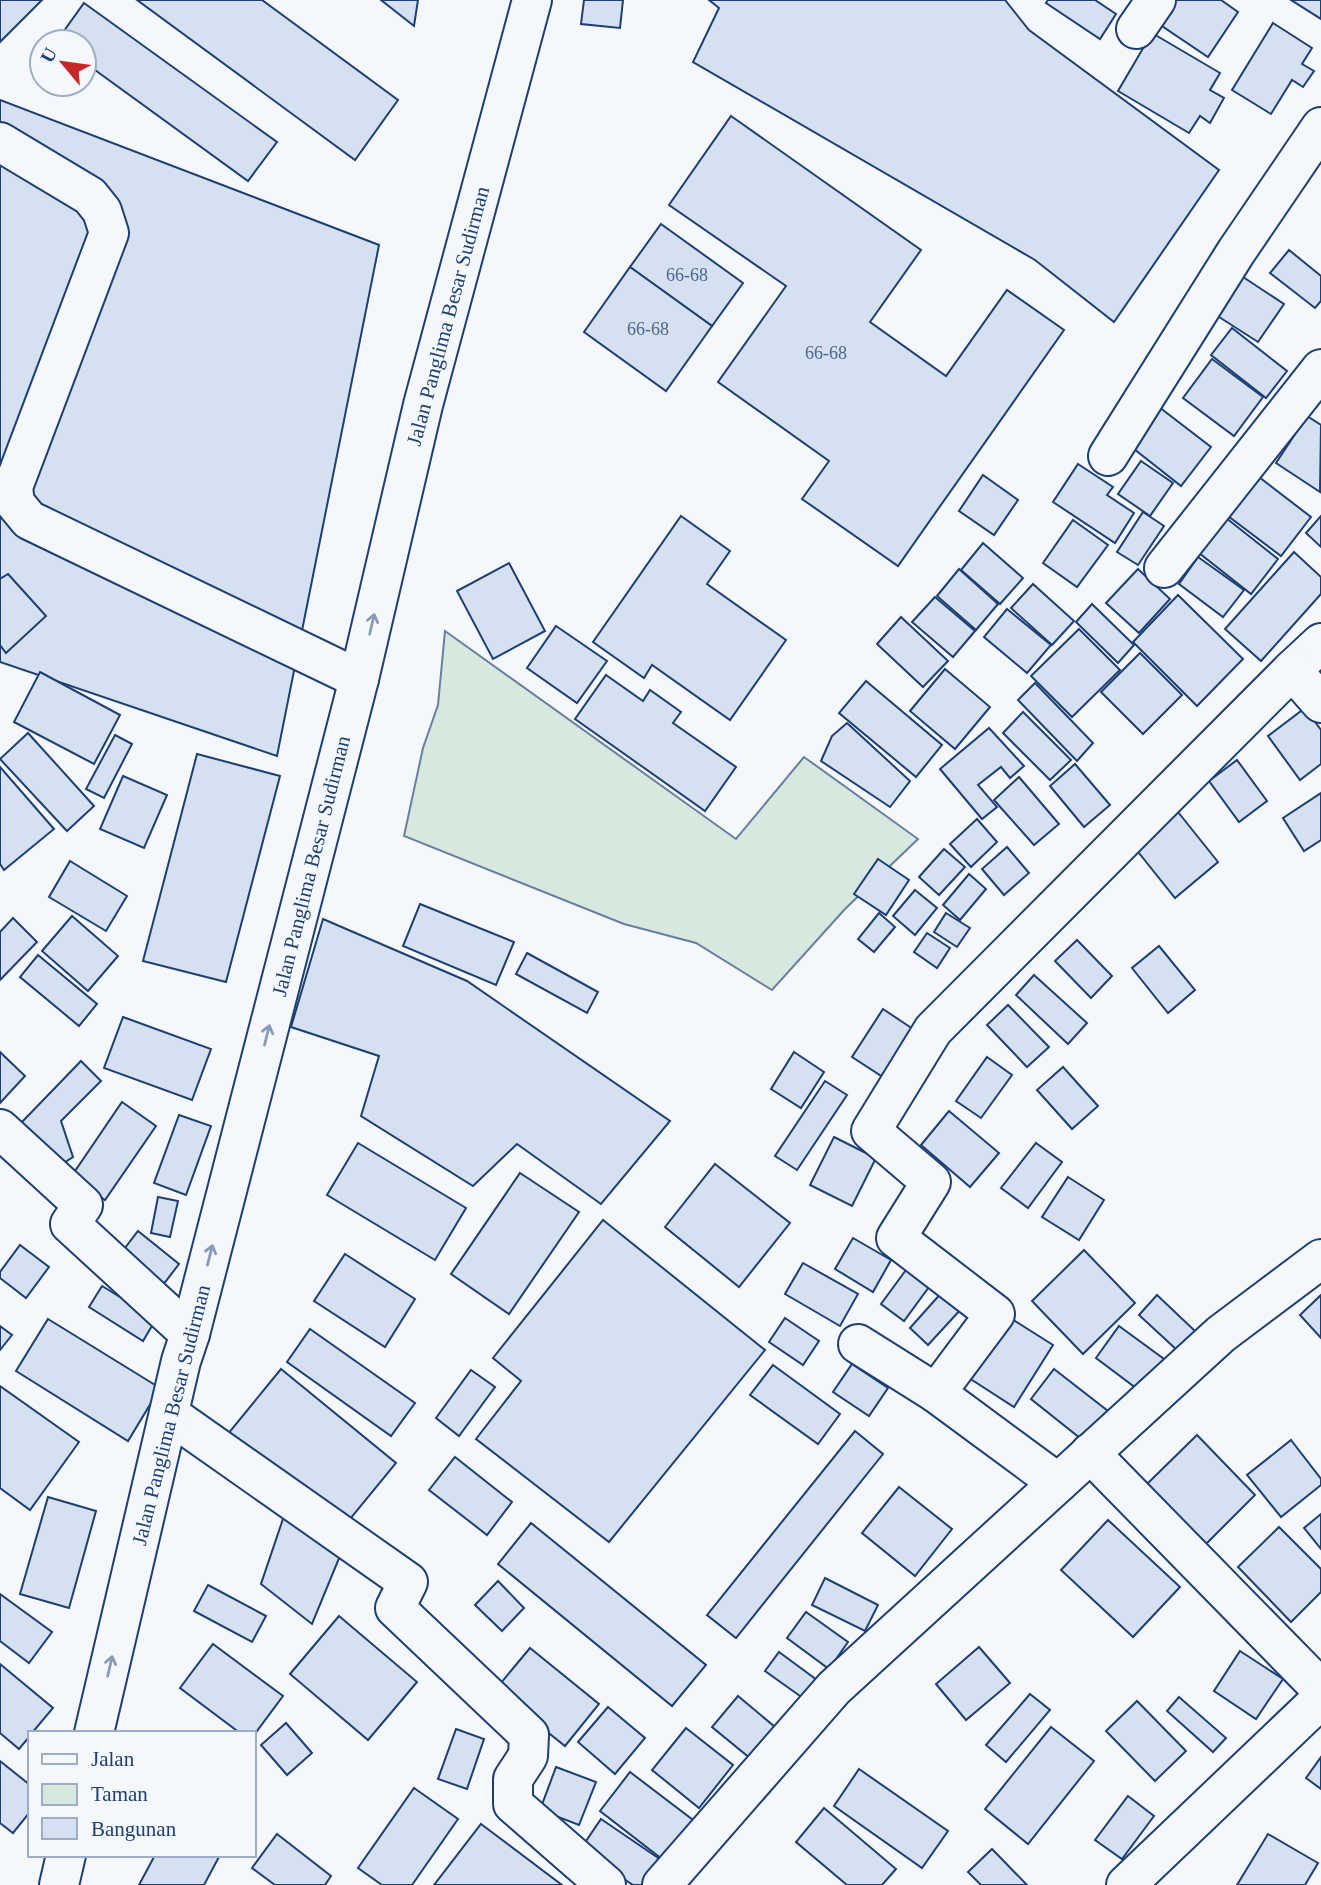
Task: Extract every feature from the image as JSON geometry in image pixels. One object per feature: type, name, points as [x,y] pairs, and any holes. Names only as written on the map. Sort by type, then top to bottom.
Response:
[{"type":"street","name":"Jalan Panglima Besar Sudirman","points":[[94,1731],[181,1362],[359,679],[423,405],[532,0]]},
{"type":"street","points":[[1108,456],[1237,251],[1321,127]]},
{"type":"street","points":[[0,142],[90,196],[102,211],[109,233],[13,487],[15,503],[29,520],[359,679]]},
{"type":"street","points":[[1164,568],[1321,369]]},
{"type":"street","points":[[936,1393],[995,1314],[896,1238],[931,1182],[871,1131],[933,1030],[1321,643]]},
{"type":"street","points":[[1292,670],[1321,703]]},
{"type":"street","points":[[0,1129],[83,1205],[71,1224],[190,1334]]},
{"type":"street","points":[[662,1885],[834,1688],[1221,1334],[1321,1259]]},
{"type":"street","points":[[858,1344],[936,1393],[1058,1483]]},
{"type":"street","points":[[169,1414],[408,1582],[395,1608],[529,1735],[528,1756],[513,1779],[513,1804],[607,1885]]},
{"type":"street","points":[[1090,1453],[1321,1689]]},
{"type":"street","points":[[1126,1885],[1321,1699]]},
{"type":"street","points":[[59,1885],[66,1857]]},
{"type":"green space","points":[[445,631],[736,839],[804,757],[918,839],[845,909],[772,990],[696,943],[624,924],[404,836],[423,748],[438,705]]},
{"type":"building","points":[[0,0],[42,0],[0,42]]},
{"type":"building","points":[[137,0],[262,0],[398,100],[355,160]]},
{"type":"building","points":[[381,0],[418,0],[414,26]]},
{"type":"building","points":[[584,0],[623,0],[620,28],[581,24]]},
{"type":"building","points":[[709,0],[1005,0],[1029,30],[1219,170],[1114,322],[1035,260],[693,62],[719,8]]},
{"type":"building","points":[[1048,0],[1095,0],[1116,14],[1100,39],[1046,3]]},
{"type":"building","points":[[1158,0],[1221,0],[1238,12],[1208,57],[1147,16]]},
{"type":"building","points":[[1291,0],[1321,0],[1321,19]]},
{"type":"building","points":[[84,3],[277,142],[248,181],[98,72],[98,28],[66,28]]},
{"type":"building","points":[[1273,23],[1312,48],[1302,64],[1314,71],[1303,87],[1292,80],[1271,114],[1232,90]]},
{"type":"building","points":[[1152,33],[1220,73],[1210,90],[1224,98],[1210,123],[1200,116],[1189,133],[1118,91]]},
{"type":"building","points":[[0,100],[379,245],[277,756],[0,662]]},
{"type":"building","points":[[731,116],[921,250],[870,322],[946,376],[1007,290],[1064,330],[898,566],[802,499],[829,461],[718,382],[786,286],[669,205]]},
{"type":"building","points":[[661,224],[743,283],[712,326],[630,267]]},
{"type":"building","points":[[1289,250],[1321,276],[1321,301],[1315,308],[1270,273]]},
{"type":"building","points":[[630,267],[712,326],[666,391],[584,332]]},
{"type":"building","points":[[1237,273],[1284,304],[1258,342],[1216,315]]},
{"type":"building","points":[[1232,328],[1287,371],[1266,398],[1211,355]]},
{"type":"building","points":[[1212,359],[1263,397],[1234,436],[1183,398]]},
{"type":"building","points":[[1159,407],[1211,447],[1181,486],[1129,445]]},
{"type":"building","points":[[1307,416],[1321,425],[1320,492],[1276,463]]},
{"type":"building","points":[[1141,461],[1173,483],[1150,516],[1118,494]]},
{"type":"building","points":[[1078,464],[1113,487],[1107,495],[1134,513],[1115,543],[1053,502]]},
{"type":"building","points":[[1246,467],[1311,517],[1281,556],[1216,507]]},
{"type":"building","points":[[983,475],[1018,500],[994,535],[959,511]]},
{"type":"building","points":[[1216,510],[1278,559],[1251,594],[1189,545]]},
{"type":"building","points":[[1143,512],[1164,526],[1138,565],[1117,552]]},
{"type":"building","points":[[681,516],[730,551],[707,584],[786,640],[730,720],[652,665],[644,678],[593,642]]},
{"type":"building","points":[[1321,516],[1321,547],[1306,533]]},
{"type":"building","points":[[1073,520],[1108,545],[1077,587],[1043,563]]},
{"type":"building","points":[[983,543],[1023,578],[1000,604],[961,570]]},
{"type":"building","points":[[1294,552],[1321,577],[1321,594],[1261,661],[1225,629]]},
{"type":"building","points":[[1198,557],[1244,590],[1223,617],[1179,584]]},
{"type":"building","points":[[509,563],[545,631],[493,659],[457,591]]},
{"type":"building","points":[[959,569],[998,604],[976,630],[937,596]]},
{"type":"building","points":[[1138,569],[1170,599],[1139,633],[1106,603]]},
{"type":"building","points":[[8,574],[46,616],[6,653],[0,645],[0,579]]},
{"type":"building","points":[[1033,584],[1074,621],[1052,645],[1011,608]]},
{"type":"building","points":[[1178,595],[1243,659],[1197,706],[1133,642]]},
{"type":"building","points":[[935,597],[975,631],[953,657],[912,622]]},
{"type":"building","points":[[1092,604],[1134,645],[1118,663],[1076,622]]},
{"type":"building","points":[[1007,609],[1051,645],[1027,673],[984,637]]},
{"type":"building","points":[[901,617],[948,661],[923,687],[877,644]]},
{"type":"building","points":[[556,626],[607,661],[577,703],[527,668]]},
{"type":"building","points":[[1079,629],[1120,670],[1072,717],[1031,676]]},
{"type":"building","points":[[1140,653],[1182,695],[1143,734],[1101,692]]},
{"type":"building","points":[[945,669],[990,707],[955,749],[910,711]]},
{"type":"building","points":[[40,672],[120,715],[94,764],[14,722]]},
{"type":"building","points":[[606,675],[643,701],[650,690],[681,712],[673,723],[736,767],[705,811],[575,719]]},
{"type":"building","points":[[866,681],[942,745],[916,777],[839,713]]},
{"type":"building","points":[[1035,683],[1093,743],[1077,761],[1018,700]]},
{"type":"building","points":[[1305,708],[1321,730],[1321,764],[1300,780],[1268,736]]},
{"type":"building","points":[[1023,712],[1071,760],[1050,780],[1003,733]]},
{"type":"building","points":[[847,723],[910,781],[890,807],[821,761],[832,736]]},
{"type":"building","points":[[989,728],[1024,766],[1010,778],[1001,767],[978,785],[997,807],[982,819],[940,769]]},
{"type":"building","points":[[28,733],[94,806],[67,831],[0,759]]},
{"type":"building","points":[[115,735],[132,744],[104,798],[86,789]]},
{"type":"building","points":[[197,754],[280,776],[226,982],[143,961]]},
{"type":"building","points":[[1237,760],[1267,801],[1239,822],[1209,781]]},
{"type":"building","points":[[1075,764],[1110,805],[1084,827],[1050,786]]},
{"type":"building","points":[[0,767],[54,829],[4,870],[0,864]]},
{"type":"building","points":[[123,776],[167,795],[144,848],[100,829]]},
{"type":"building","points":[[1019,777],[1059,824],[1034,845],[994,800]]},
{"type":"building","points":[[1321,793],[1321,840],[1304,851],[1283,818]]},
{"type":"building","points":[[1178,812],[1218,862],[1175,898],[1135,848]]},
{"type":"building","points":[[977,819],[997,842],[971,867],[950,844]]},
{"type":"building","points":[[1007,847],[1029,873],[1004,895],[982,869]]},
{"type":"building","points":[[944,849],[965,867],[939,895],[919,877]]},
{"type":"building","points":[[878,859],[909,880],[886,915],[854,894]]},
{"type":"building","points":[[70,861],[127,896],[106,931],[49,897]]},
{"type":"building","points":[[969,874],[986,889],[960,920],[943,905]]},
{"type":"building","points":[[915,890],[937,908],[915,935],[893,916]]},
{"type":"building","points":[[420,904],[514,942],[496,985],[403,946]]},
{"type":"building","points":[[879,913],[895,927],[874,952],[858,939]]},
{"type":"building","points":[[946,913],[970,928],[957,947],[934,932]]},
{"type":"building","points":[[72,916],[118,956],[88,991],[42,951]]},
{"type":"building","points":[[13,918],[37,942],[0,980],[0,932]]},
{"type":"building","points":[[323,919],[467,981],[670,1121],[601,1204],[517,1144],[473,1186],[361,1116],[379,1056],[291,1027]]},
{"type":"building","points":[[927,933],[950,948],[937,968],[914,952]]},
{"type":"building","points":[[1077,940],[1112,976],[1091,998],[1055,961]]},
{"type":"building","points":[[1159,946],[1195,990],[1168,1013],[1132,968]]},
{"type":"building","points":[[527,953],[598,992],[587,1013],[516,974]]},
{"type":"building","points":[[38,955],[97,1004],[79,1026],[20,977]]},
{"type":"building","points":[[1034,975],[1087,1023],[1068,1044],[1016,995]]},
{"type":"building","points":[[1008,1005],[1049,1047],[1027,1067],[987,1025]]},
{"type":"building","points":[[883,1009],[916,1031],[886,1079],[852,1057]]},
{"type":"building","points":[[123,1017],[211,1049],[192,1100],[104,1068]]},
{"type":"building","points":[[0,1052],[25,1076],[0,1103]]},
{"type":"building","points":[[794,1052],[824,1072],[801,1108],[771,1089]]},
{"type":"building","points":[[987,1057],[1012,1075],[981,1118],[956,1101]]},
{"type":"building","points":[[81,1061],[101,1081],[61,1121],[73,1157],[62,1164],[21,1123]]},
{"type":"building","points":[[1063,1067],[1098,1106],[1072,1129],[1037,1090]]},
{"type":"building","points":[[825,1081],[847,1095],[797,1170],[775,1156]]},
{"type":"building","points":[[122,1102],[156,1126],[105,1200],[71,1177]]},
{"type":"building","points":[[949,1111],[999,1153],[970,1187],[921,1145]]},
{"type":"building","points":[[179,1115],[211,1126],[186,1195],[154,1183]]},
{"type":"building","points":[[834,1137],[876,1158],[852,1206],[810,1185]]},
{"type":"building","points":[[358,1143],[466,1208],[435,1260],[327,1195]]},
{"type":"building","points":[[1036,1143],[1062,1162],[1028,1208],[1001,1188]]},
{"type":"building","points":[[715,1164],[790,1223],[739,1287],[665,1227]]},
{"type":"building","points":[[520,1173],[579,1212],[509,1314],[451,1274]]},
{"type":"building","points":[[1068,1177],[1104,1200],[1079,1240],[1042,1217]]},
{"type":"building","points":[[158,1197],[178,1201],[170,1237],[151,1233]]},
{"type":"building","points":[[603,1220],[765,1350],[609,1542],[476,1439],[521,1381],[493,1358]]},
{"type":"building","points":[[138,1231],[179,1264],[156,1294],[115,1261]]},
{"type":"building","points":[[853,1238],[891,1260],[873,1292],[835,1269]]},
{"type":"building","points":[[20,1245],[49,1267],[26,1298],[0,1278],[0,1272]]},
{"type":"building","points":[[1084,1250],[1135,1303],[1083,1354],[1032,1301]]},
{"type":"building","points":[[345,1254],[415,1299],[385,1347],[314,1301]]},
{"type":"building","points":[[803,1263],[858,1294],[840,1326],[785,1294]]},
{"type":"building","points":[[906,1270],[929,1287],[904,1321],[881,1304]]},
{"type":"building","points":[[102,1286],[156,1319],[143,1341],[89,1307]]},
{"type":"building","points":[[943,1291],[962,1308],[928,1345],[910,1328]]},
{"type":"building","points":[[1157,1295],[1195,1331],[1178,1351],[1139,1315]]},
{"type":"building","points":[[1321,1295],[1321,1338],[1300,1315]]},
{"type":"building","points":[[1007,1316],[1053,1345],[1014,1407],[969,1378]]},
{"type":"building","points":[[785,1318],[819,1341],[803,1365],[769,1342]]},
{"type":"building","points":[[48,1319],[160,1388],[128,1441],[16,1371]]},
{"type":"building","points":[[0,1326],[12,1335],[0,1350]]},
{"type":"building","points":[[1119,1326],[1164,1359],[1140,1391],[1096,1358]]},
{"type":"building","points":[[310,1329],[415,1403],[391,1436],[287,1362]]},
{"type":"building","points":[[852,1364],[888,1388],[869,1416],[833,1392]]},
{"type":"building","points":[[773,1365],[840,1414],[818,1444],[750,1395]]},
{"type":"building","points":[[281,1369],[396,1463],[341,1530],[227,1435]]},
{"type":"building","points":[[1054,1369],[1108,1411],[1085,1442],[1031,1399]]},
{"type":"building","points":[[471,1370],[495,1387],[459,1436],[436,1418]]},
{"type":"building","points":[[0,1386],[79,1442],[30,1510],[0,1488]]},
{"type":"building","points":[[855,1431],[883,1454],[736,1638],[707,1615]]},
{"type":"building","points":[[1197,1435],[1255,1495],[1206,1544],[1147,1484]]},
{"type":"building","points":[[1291,1440],[1321,1479],[1321,1485],[1281,1517],[1247,1475]]},
{"type":"building","points":[[455,1457],[512,1502],[487,1535],[429,1490]]},
{"type":"building","points":[[899,1487],[952,1529],[915,1576],[862,1533]]},
{"type":"building","points":[[48,1497],[96,1511],[69,1608],[20,1594]]},
{"type":"building","points":[[287,1507],[342,1551],[312,1624],[261,1584]]},
{"type":"building","points":[[1321,1514],[1321,1549],[1304,1528]]},
{"type":"building","points":[[1108,1520],[1180,1587],[1133,1637],[1061,1570]]},
{"type":"building","points":[[531,1523],[706,1665],[672,1706],[498,1564]]},
{"type":"building","points":[[1279,1527],[1321,1569],[1321,1592],[1291,1622],[1238,1567]]},
{"type":"building","points":[[825,1578],[878,1605],[865,1631],[812,1605]]},
{"type":"building","points":[[498,1581],[524,1608],[502,1631],[475,1605]]},
{"type":"building","points":[[208,1585],[266,1616],[252,1642],[194,1611]]},
{"type":"building","points":[[0,1594],[52,1632],[29,1663],[0,1641]]},
{"type":"building","points":[[806,1612],[848,1642],[829,1669],[787,1638]]},
{"type":"building","points":[[339,1616],[417,1682],[368,1740],[290,1674]]},
{"type":"building","points":[[213,1644],[283,1696],[256,1732],[237,1731],[180,1688]]},
{"type":"building","points":[[979,1647],[1010,1683],[966,1720],[936,1684]]},
{"type":"building","points":[[530,1648],[599,1704],[565,1746],[495,1690]]},
{"type":"building","points":[[1240,1651],[1283,1679],[1256,1719],[1214,1691]]},
{"type":"building","points":[[779,1652],[821,1683],[807,1701],[765,1671]]},
{"type":"building","points":[[0,1664],[53,1708],[34,1731],[28,1731],[28,1738],[19,1749],[0,1733]]},
{"type":"building","points":[[1030,1694],[1050,1710],[1006,1762],[986,1745]]},
{"type":"building","points":[[738,1696],[781,1732],[756,1763],[712,1727]]},
{"type":"building","points":[[1179,1697],[1226,1738],[1213,1752],[1167,1711]]},
{"type":"building","points":[[1137,1701],[1186,1751],[1155,1781],[1106,1731]]},
{"type":"building","points":[[608,1707],[645,1738],[615,1774],[578,1742]]},
{"type":"building","points":[[286,1723],[312,1753],[287,1775],[261,1745]]},
{"type":"building","points":[[1051,1727],[1094,1761],[1028,1844],[985,1809]]},
{"type":"building","points":[[686,1728],[733,1765],[699,1808],[652,1770]]},
{"type":"building","points":[[456,1729],[484,1739],[467,1789],[438,1779]]},
{"type":"building","points":[[1321,1757],[1321,1789],[1306,1778]]},
{"type":"building","points":[[0,1761],[28,1783],[28,1814],[13,1833],[0,1823]]},
{"type":"building","points":[[556,1767],[596,1782],[579,1825],[540,1810]]},
{"type":"building","points":[[859,1769],[948,1831],[922,1868],[834,1806]]},
{"type":"building","points":[[630,1772],[693,1820],[662,1859],[600,1811]]},
{"type":"building","points":[[414,1788],[458,1819],[412,1885],[382,1885],[358,1868]]},
{"type":"building","points":[[1128,1796],[1154,1816],[1122,1859],[1095,1840]]},
{"type":"building","points":[[824,1808],[896,1869],[882,1885],[847,1885],[796,1842]]},
{"type":"building","points":[[601,1819],[667,1864],[652,1885],[633,1885],[580,1850]]},
{"type":"building","points":[[481,1824],[562,1885],[434,1885]]},
{"type":"building","points":[[277,1834],[331,1876],[325,1885],[275,1885],[252,1868]]},
{"type":"building","points":[[1268,1834],[1318,1863],[1305,1885],[1237,1885]]},
{"type":"building","points":[[992,1849],[1027,1885],[981,1885],[968,1872]]},
{"type":"building","points":[[154,1857],[219,1857],[204,1885],[139,1885]]}]
